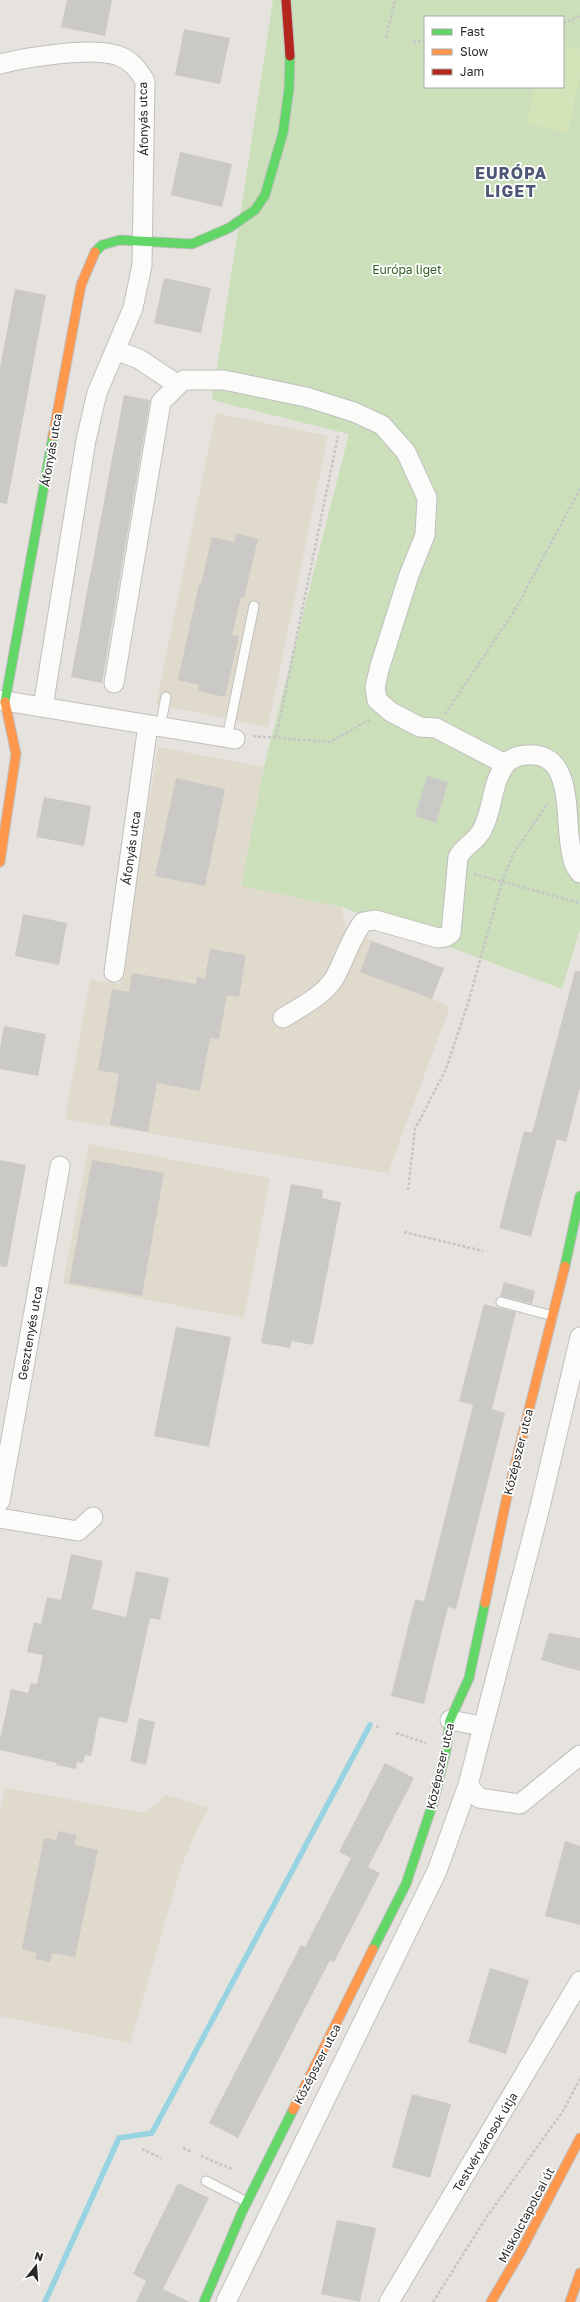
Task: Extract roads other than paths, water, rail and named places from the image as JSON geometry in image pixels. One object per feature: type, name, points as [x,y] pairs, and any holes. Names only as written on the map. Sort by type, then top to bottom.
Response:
[{"type":"street","points":[[143,242],[192,244],[240,222],[260,205],[274,166],[289,107],[292,60],[286,0]]},
{"type":"street","name":"Áfonyás utca","points":[[0,64],[17,60],[102,51],[118,55],[129,61],[139,70],[144,81],[145,94],[142,265],[133,308],[97,393],[86,440],[43,707]]},
{"type":"street","name":"Áfonyás utca","points":[[0,862],[16,754],[2,700],[81,284],[91,259],[102,244],[120,240],[143,242]]},
{"type":"street","points":[[115,350],[139,359],[178,385]]},
{"type":"street","points":[[114,683],[161,402],[184,380],[224,380],[306,397],[354,412],[382,425],[406,452],[427,498],[424,535],[409,575],[375,687],[377,700],[391,712],[420,727],[436,728],[505,764]]},
{"type":"street","points":[[2,700],[231,739]]},
{"type":"street","name":"Áfonyás utca","points":[[114,972],[154,726]]},
{"type":"street","points":[[283,1018],[317,996],[334,979],[353,934],[363,922],[375,920],[438,938],[445,937],[451,933],[458,857],[465,847],[475,841],[483,830],[505,764],[519,755],[538,754],[556,762],[566,776],[571,808],[571,842],[574,863],[580,873]]},
{"type":"street","name":"Gesztenyés utca","points":[[0,1501],[60,1166]]},
{"type":"street","name":"Középszer utca","points":[[204,2302],[245,2207],[406,1884],[433,1803],[446,1750],[450,1720],[469,1678],[506,1501],[553,1316],[580,1196]]},
{"type":"street","name":"Középszer utca","points":[[226,2302],[437,1871],[468,1784],[539,1511],[580,1337]]},
{"type":"street","points":[[0,1518],[78,1531],[93,1517]]},
{"type":"street","points":[[450,1720],[482,1726]]},
{"type":"street","points":[[468,1784],[479,1798],[520,1804],[580,1755]]},
{"type":"street","name":"Testvérvárosok útja","points":[[389,2302],[580,1981]]},
{"type":"street","name":"Miskolctapolcai út","points":[[491,2302],[521,2251],[580,2138]]},
{"type":"street","points":[[245,2207],[266,2220]]},
{"type":"street","points":[[570,2302],[580,2273]]},
{"type":"lane","points":[[231,739],[254,606]]},
{"type":"lane","points":[[154,726],[166,697]]},
{"type":"lane","points":[[501,1302],[553,1316]]},
{"type":"lane","points":[[206,2182],[245,2207]]},
{"type":"waterway","points":[[45,2302],[119,2138],[152,2133],[370,1725]]},
{"type":"district","name":"EURÓPA LIGET","points":[[511,182]]},
{"type":"park label","name":"Európa liget","points":[[407,269]]}]
